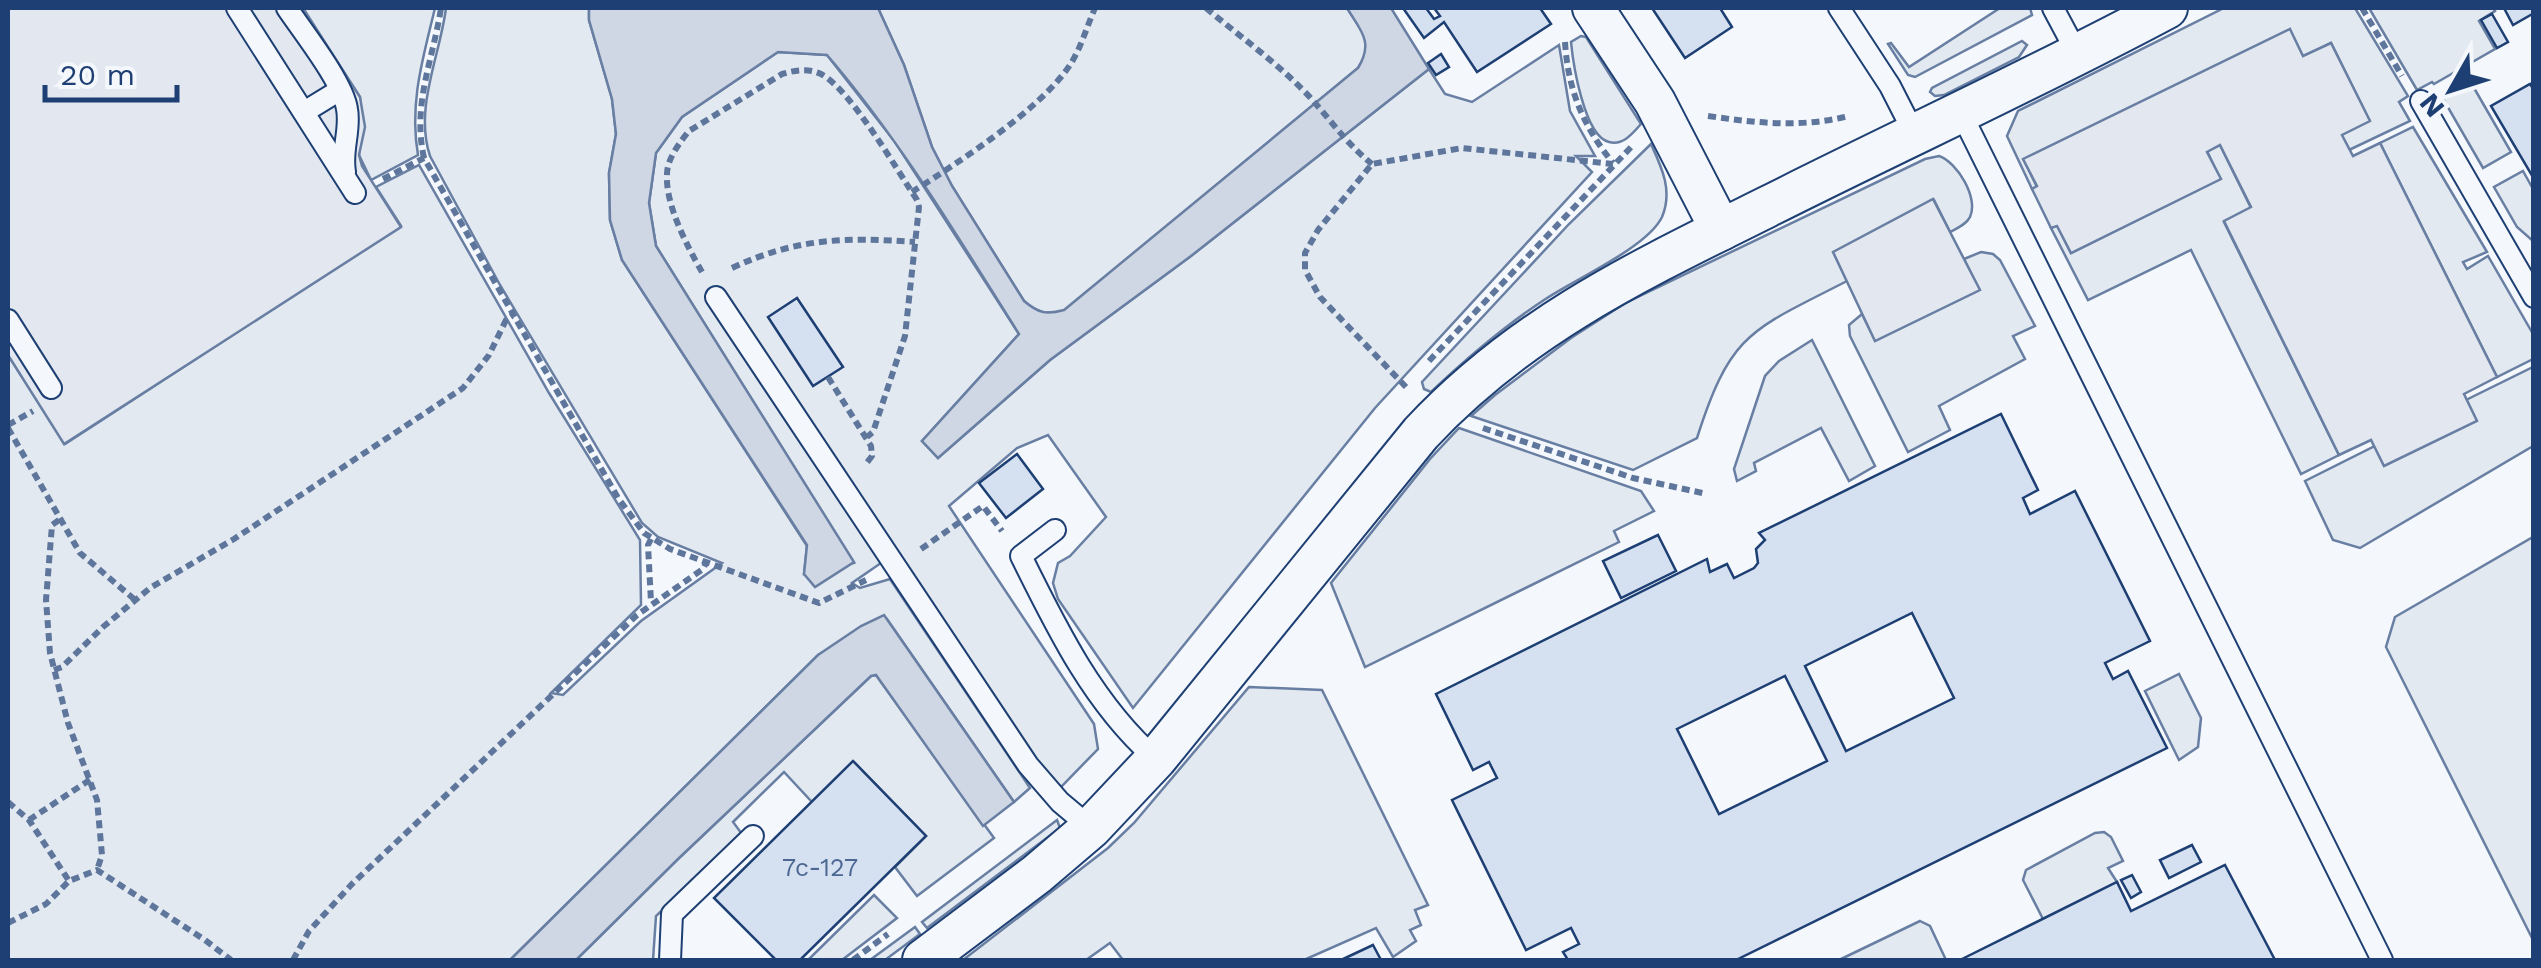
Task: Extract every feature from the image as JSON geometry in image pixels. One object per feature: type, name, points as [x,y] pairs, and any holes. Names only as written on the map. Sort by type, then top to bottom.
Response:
[{"type":"street","points":[[1593,8],[1655,102],[1721,230]]},
{"type":"street","points":[[923,960],[1091,828],[1156,758],[1440,412],[1506,355],[1610,285],[2167,8]]},
{"type":"lane","points":[[237,8],[351,186]]},
{"type":"lane","points":[[287,8],[340,90],[347,109],[344,145],[351,186]]},
{"type":"lane","points":[[1839,8],[1890,86],[1914,133]]},
{"type":"lane","points":[[2053,8],[2077,54]]},
{"type":"lane","points":[[304,112],[340,90]]},
{"type":"lane","points":[[2420,100],[2534,297]]},
{"type":"lane","points":[[1960,111],[2382,960]]},
{"type":"lane","points":[[712,290],[1028,765],[1060,802],[1091,828]]},
{"type":"lane","points":[[8,320],[51,388]]},
{"type":"lane","points":[[1055,530],[1021,556],[1062,639],[1124,731],[1156,758]]},
{"type":"lane","points":[[670,960],[672,914],[753,836]]},
{"type":"path","points":[[441,8],[421,95],[420,139],[424,158],[618,498],[651,539],[819,603],[832,600],[893,565],[983,506],[1021,556]]},
{"type":"path","points":[[914,191],[950,168],[1055,84],[1072,63],[1095,8]]},
{"type":"path","points":[[1206,8],[1278,66],[1346,144],[1372,164]]},
{"type":"path","points":[[2362,8],[2412,94],[2420,100]]},
{"type":"path","points":[[1406,386],[1320,297],[1305,270],[1305,252],[1372,164],[1462,148],[1614,164],[1578,108],[1567,69],[1565,40]]},
{"type":"path","points":[[867,436],[873,432],[905,336],[916,242],[919,207],[914,191],[883,146],[825,77],[798,69],[782,74],[689,131],[669,163],[666,175],[678,226],[712,290],[763,254],[848,237],[916,242]]},
{"type":"path","points":[[351,186],[424,158]]},
{"type":"path","points":[[54,670],[62,668],[134,599],[442,405],[474,376],[512,316]]},
{"type":"path","points":[[828,377],[867,436],[872,456],[866,465],[839,482]]},
{"type":"path","points":[[1440,412],[1633,478],[1706,494]]},
{"type":"path","points":[[8,428],[80,552],[134,599]]},
{"type":"path","points":[[59,520],[52,525],[46,625],[68,723],[91,778],[101,826],[102,855],[97,870]]},
{"type":"path","points":[[651,539],[651,603]]},
{"type":"path","points":[[293,960],[309,931],[352,884],[651,603],[706,563]]},
{"type":"path","points":[[29,820],[91,778]]},
{"type":"path","points":[[8,802],[29,820],[69,881]]},
{"type":"path","points":[[8,923],[46,904],[69,881],[97,870]]},
{"type":"path","points":[[97,870],[230,960]]},
{"type":"shaded area","points":[[8,8],[302,8],[360,97],[365,127],[359,155],[362,166],[401,227],[64,444],[8,355]]},
{"type":"shaded area","points":[[303,8],[435,8],[416,99],[418,155],[371,180],[359,155],[360,97]]},
{"type":"shaded area","points":[[446,8],[589,8],[612,99],[616,134],[609,173],[610,220],[622,260],[807,546],[804,574],[854,563],[656,246],[649,203],[656,153],[682,117],[778,52],[827,55],[895,142],[1019,334],[922,441],[938,458],[1050,360],[1191,256],[1429,69],[1445,94],[1472,102],[1559,45],[1570,111],[1595,156],[1576,156],[1592,172],[1375,408],[1133,708],[1058,599],[1053,583],[1058,563],[1070,556],[1106,517],[1048,435],[1017,448],[949,506],[1094,724],[1098,749],[1059,789],[1031,754],[721,290],[706,296],[881,563],[852,583],[860,588],[890,579],[1030,788],[1014,802],[887,619],[818,655],[510,960],[8,960],[8,355],[65,444],[401,226],[376,187],[419,165],[549,393],[640,540],[641,605],[551,693],[563,695],[641,621],[722,563],[658,537],[642,523],[500,285],[430,156],[426,101]]},
{"type":"shaded area","points":[[589,8],[878,8],[904,65],[932,147],[952,186],[1024,301],[1047,313],[1064,310],[1358,68],[1365,44],[1347,8],[1391,8],[1429,69],[1191,256],[1050,360],[938,458],[922,441],[1019,334],[880,122],[827,55],[778,52],[682,117],[656,153],[649,203],[656,246],[854,562],[815,587],[804,574],[807,545],[622,260],[610,220],[609,173],[616,134],[612,99]]},
{"type":"shaded area","points":[[878,8],[1347,8],[1364,34],[1367,53],[1358,68],[1064,311],[1047,313],[1024,301],[952,186],[932,147],[904,65]]},
{"type":"shaded area","points":[[2000,8],[2030,8],[2032,15],[1915,77],[1908,75],[1888,44],[1909,67]]},
{"type":"shaded area","points":[[2224,8],[2355,8],[2408,96],[2399,102],[2410,121],[2349,150],[2341,135],[2369,120],[2331,43],[2303,57],[2024,160],[2037,187],[2032,189],[2007,136],[2018,111]]},
{"type":"shaded area","points":[[2369,8],[2493,8],[2495,11],[2479,21],[2495,49],[2417,90]]},
{"type":"shaded area","points":[[2290,29],[2303,56],[2331,43],[2370,121],[2342,135],[2353,156],[2380,143],[2497,377],[2464,394],[2477,421],[2384,466],[2371,440],[2339,455],[2224,221],[2251,207],[2220,145],[2207,152],[2221,179],[2071,253],[2057,226],[2051,228],[2023,159]]},
{"type":"shaded area","points":[[1586,37],[1641,124],[1619,142],[1600,137],[1587,113],[1571,42]]},
{"type":"shaded area","points":[[2022,41],[2027,45],[2019,57],[1944,95],[1930,92],[1932,88]]},
{"type":"shaded area","points":[[2470,81],[2511,152],[2483,168],[2442,97]]},
{"type":"shaded area","points":[[2413,127],[2487,252],[2463,262],[2467,269],[2488,256],[2533,334],[2533,359],[2497,377],[2380,143]]},
{"type":"shaded area","points":[[1651,144],[1666,189],[1662,217],[1654,229],[1626,252],[1514,321],[1431,392],[1424,389],[1422,382],[1569,224]]},
{"type":"shaded area","points":[[2220,145],[2251,208],[2224,222],[2339,455],[2301,474],[2191,250],[2088,300],[2051,228],[2057,225],[2071,253],[2220,179],[2207,151]]},
{"type":"shaded area","points":[[1939,156],[1953,165],[1965,182],[1972,209],[1968,220],[1950,232],[1934,200],[1834,253],[1847,281],[1788,311],[1749,338],[1721,375],[1697,438],[1633,470],[1471,416],[1571,338],[1627,302],[1925,159]]},
{"type":"shaded area","points":[[2523,171],[2533,189],[2533,241],[2517,227],[2494,187]]},
{"type":"shaded area","points":[[1933,199],[1980,290],[1875,341],[1833,252]]},
{"type":"shaded area","points":[[1981,252],[2000,260],[2035,326],[2013,336],[2025,359],[1939,406],[1950,430],[1908,452],[1850,336],[1849,325],[1862,314],[1875,340],[1979,290],[1964,259]]},
{"type":"shaded area","points":[[1812,340],[1875,466],[1849,481],[1821,428],[1754,463],[1756,471],[1737,481],[1734,469],[1765,376],[1779,361]]},
{"type":"shaded area","points":[[2533,367],[2533,446],[2360,548],[2333,540],[2305,481],[2375,446],[2384,465],[2476,420],[2466,400]]},
{"type":"shaded area","points":[[1459,428],[1641,491],[1654,511],[1614,531],[1619,542],[1365,667],[1331,583]]},
{"type":"shaded area","points":[[2533,537],[2533,940],[2386,647],[2395,617]]},
{"type":"shaded area","points":[[884,615],[1014,802],[983,826],[876,675],[871,676],[576,960],[510,960],[818,655]]},
{"type":"shaded area","points":[[2179,674],[2201,718],[2198,747],[2179,760],[2145,691]]},
{"type":"shaded area","points":[[876,675],[994,838],[917,896],[895,867],[926,836],[854,762],[812,802],[784,772],[733,822],[742,834],[656,916],[653,960],[576,960],[678,859]]},
{"type":"shaded area","points":[[1249,687],[1322,690],[1428,905],[1415,910],[1421,925],[1410,930],[1416,941],[1393,957],[1376,928],[1304,960],[1123,960],[1110,943],[1086,960],[963,960],[1108,848],[1134,823]]},
{"type":"shaded area","points":[[1057,820],[1060,828],[927,928],[922,922]]},
{"type":"shaded area","points":[[2104,832],[2111,837],[2123,861],[2108,868],[2117,882],[2043,919],[2023,880],[2026,870],[2095,833]]},
{"type":"shaded area","points":[[874,895],[897,918],[842,960],[808,960]]},
{"type":"shaded area","points":[[1920,921],[1930,926],[1946,960],[1839,960]]},
{"type":"shaded area","points":[[915,927],[920,934],[885,960],[870,960]]},
{"type":"building","points":[[1403,8],[1426,8],[1434,19],[1440,16],[1434,8],[1540,8],[1551,24],[1477,72],[1444,22],[1424,38]]},
{"type":"building","points":[[1652,8],[1720,8],[1732,27],[1685,58]]},
{"type":"building","points":[[2504,8],[2534,8],[2534,13],[2513,25]]},
{"type":"building","points":[[2492,14],[2508,42],[2497,48],[2481,20]]},
{"type":"building","points":[[1441,54],[1449,67],[1436,75],[1428,63]]},
{"type":"building","points":[[2530,84],[2534,90],[2534,179],[2491,106]]},
{"type":"building","points":[[797,298],[843,367],[813,386],[768,317]]},
{"type":"building","points":[[2001,414],[2038,490],[2023,498],[2030,514],[2075,491],[2150,641],[2105,663],[2113,679],[2128,671],[2167,748],[1736,960],[1568,960],[1563,952],[1579,944],[1571,928],[1526,950],[1452,800],[1497,778],[1489,762],[1473,770],[1436,694],[1707,559],[1710,572],[1727,564],[1734,578],[1758,563],[1756,549],[1765,540],[1759,533]],"holes":[[[1912,613],[1954,698],[1846,751],[1805,666]],[[1785,676],[1827,761],[1719,814],[1677,729]]]},
{"type":"building","points":[[1017,454],[1043,489],[1006,518],[979,483]]},
{"type":"building","points":[[1658,535],[1676,571],[1621,598],[1603,561]]},
{"type":"building","points":[[853,761],[926,836],[800,960],[776,960],[714,898]]},
{"type":"building","points":[[2192,845],[2201,862],[2169,878],[2160,860]]},
{"type":"building","points":[[2225,865],[2275,960],[1960,960],[2117,882],[2131,911]]},
{"type":"building","points":[[2132,875],[2141,892],[2131,898],[2121,880]]},
{"type":"building","points":[[1373,945],[1381,960],[1341,960]]}]
